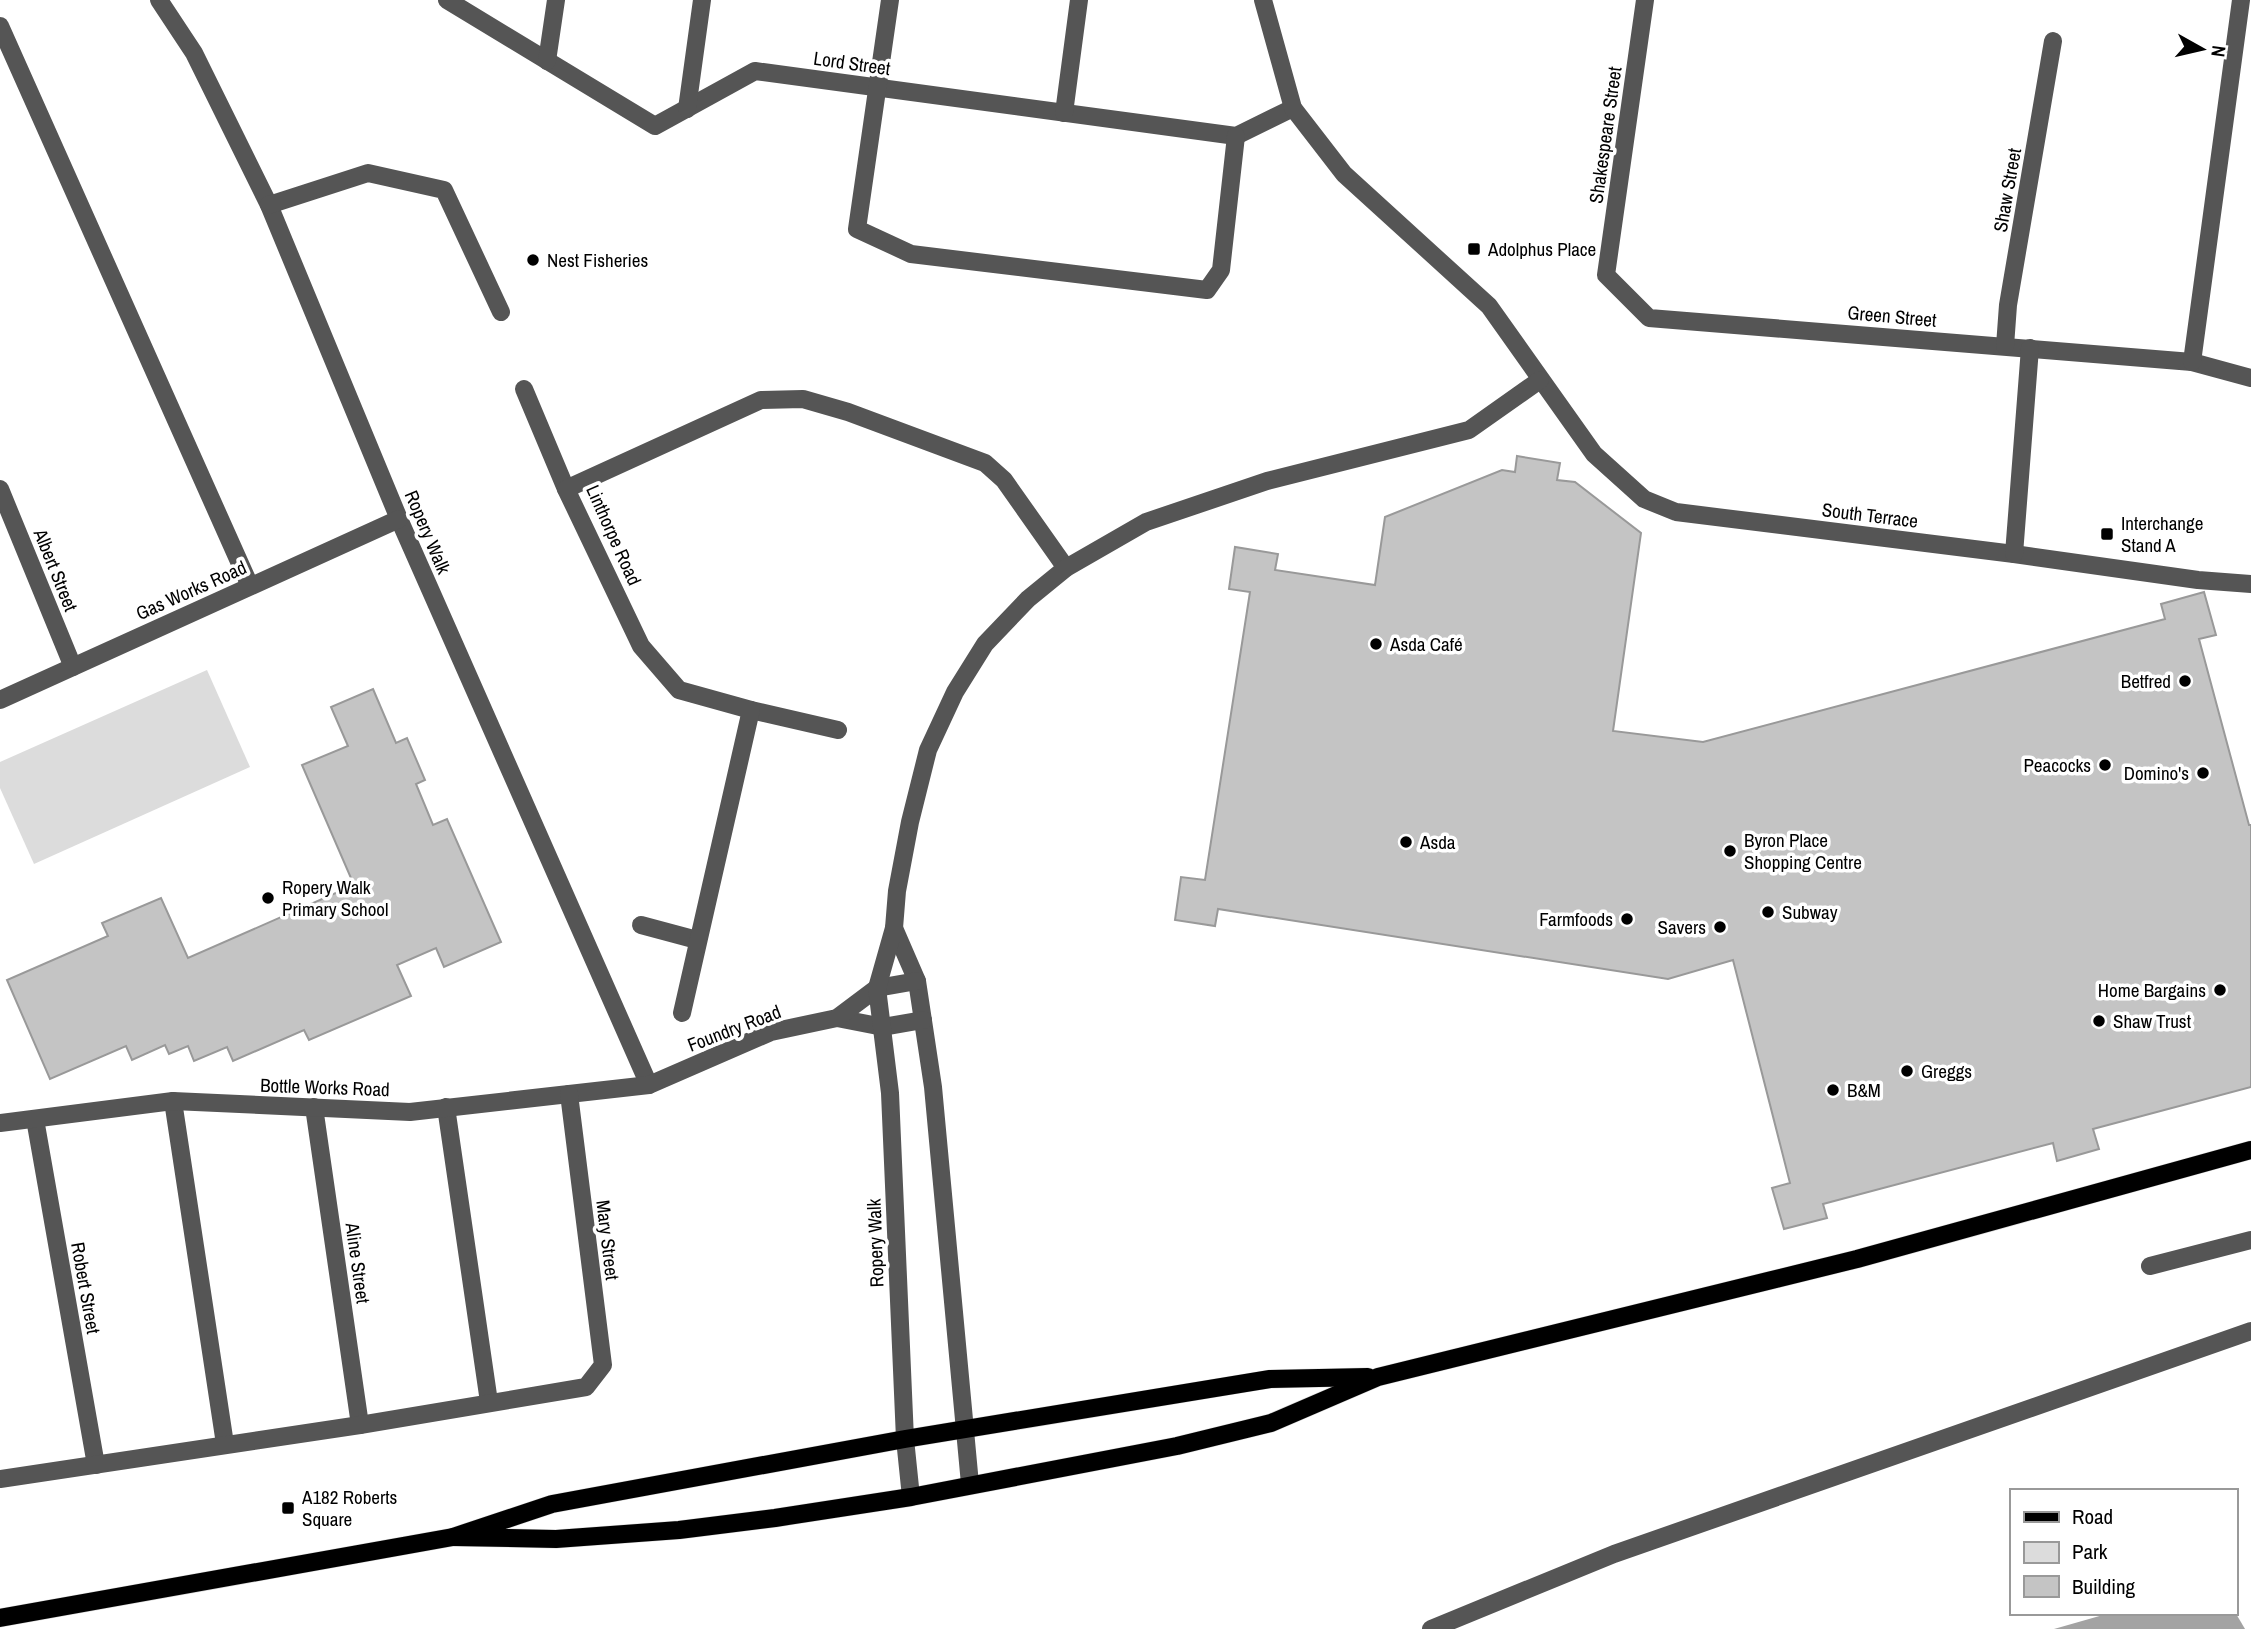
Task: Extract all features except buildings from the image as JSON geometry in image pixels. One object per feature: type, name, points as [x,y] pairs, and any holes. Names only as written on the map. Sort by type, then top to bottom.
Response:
[{"type":"main road","points":[[453,1537],[556,1539],[680,1530],[911,1497],[1177,1446],[1271,1423],[1378,1377],[1857,1259],[2251,1150]]},
{"type":"main road","points":[[0,1618],[453,1537],[552,1504],[905,1439],[1270,1379],[1378,1377]]},
{"type":"street","name":"Ropery Walk","points":[[159,0],[194,53],[269,205],[399,519],[649,1085]]},
{"type":"street","name":"Lord Street","points":[[447,0],[655,126],[755,71],[1236,136]]},
{"type":"street","points":[[548,61],[556,0]]},
{"type":"street","points":[[687,109],[702,0]]},
{"type":"street","points":[[890,0],[857,229],[911,254],[1207,290],[1221,270],[1236,136],[1293,108],[1263,0]]},
{"type":"street","points":[[1064,113],[1079,0]]},
{"type":"street","name":"Shakespeare Street","points":[[1606,275],[1645,0]]},
{"type":"street","points":[[2192,362],[2241,0]]},
{"type":"street","points":[[0,26],[250,586]]},
{"type":"street","name":"Shaw Street","points":[[2005,346],[2008,305],[2053,41]]},
{"type":"street","name":"South Terrace","points":[[1293,108],[1344,174],[1489,306],[1594,454],[1644,499],[1676,512],[2198,580],[2251,584]]},
{"type":"street","points":[[269,205],[369,173],[444,190],[501,312]]},
{"type":"street","name":"Green Street","points":[[1606,275],[1649,318],[2192,362],[2251,378]]},
{"type":"street","points":[[2014,554],[2030,348]]},
{"type":"street","points":[[917,981],[877,988],[894,928],[897,891],[910,822],[928,750],[955,692],[985,643],[1028,599],[1066,568],[1146,522],[1267,481],[1469,430],[1540,380]]},
{"type":"street","points":[[524,389],[566,489]]},
{"type":"street","name":"Linthorpe Road","points":[[838,730],[679,690],[641,646],[566,489],[761,400],[803,399],[848,412],[985,463],[1003,480],[1066,568]]},
{"type":"street","name":"Albert Street","points":[[0,489],[73,667]]},
{"type":"street","name":"Gas Works Road","points":[[0,700],[399,519]]},
{"type":"street","points":[[682,1013],[751,710]]},
{"type":"street","points":[[641,925],[697,940]]},
{"type":"street","points":[[894,928],[917,981],[933,1087],[970,1484]]},
{"type":"street","name":"Ropery Walk","points":[[877,988],[890,1093],[905,1439],[911,1497]]},
{"type":"street","name":"Foundry Road","points":[[837,1018],[877,988]]},
{"type":"street","name":"Foundry Road","points":[[649,1085],[771,1032],[837,1018],[883,1027]]},
{"type":"street","points":[[883,1027],[923,1020]]},
{"type":"street","name":"Bottle Works Road","points":[[0,1123],[173,1101],[410,1112],[649,1085]]},
{"type":"street","name":"Mary Street","points":[[489,1402],[586,1387],[603,1365],[569,1094]]},
{"type":"street","points":[[173,1101],[225,1444]]},
{"type":"street","name":"Aline Street","points":[[314,1107],[360,1424]]},
{"type":"street","points":[[0,1479],[489,1402],[446,1107]]},
{"type":"street","name":"Robert Street","points":[[35,1119],[96,1465]]},
{"type":"street","points":[[2150,1266],[2251,1240]]},
{"type":"street","points":[[1431,1629],[1614,1554],[2251,1331]]},
{"type":"green space","points":[[207,670],[250,767],[34,864],[0,788],[0,762]]},
{"type":"shaded area","points":[[2103,1615],[2237,1615],[2245,1629],[2054,1629]]},
{"type":"place","name":"Adolphus Place","points":[[1474,249]]},
{"type":"place","name":"Nest Fisheries","points":[[533,260]]},
{"type":"place","name":"Interchange Stand A","points":[[2107,534]]},
{"type":"place","name":"Asda Café","points":[[1376,644]]},
{"type":"place","name":"Betfred","points":[[2185,681]]},
{"type":"place","name":"Peacocks","points":[[2105,765]]},
{"type":"place","name":"Domino's","points":[[2203,773]]},
{"type":"place","name":"Asda","points":[[1406,842]]},
{"type":"place","name":"Byron Place Shopping Centre","points":[[1730,851]]},
{"type":"place","name":"Ropery Walk Primary School","points":[[268,898]]},
{"type":"place","name":"Subway","points":[[1768,912]]},
{"type":"place","name":"Farmfoods","points":[[1627,919]]},
{"type":"place","name":"Savers","points":[[1720,927]]},
{"type":"place","name":"Home Bargains","points":[[2220,990]]},
{"type":"place","name":"Shaw Trust","points":[[2099,1021]]},
{"type":"place","name":"Greggs","points":[[1907,1071]]},
{"type":"place","name":"B&M","points":[[1833,1090]]},
{"type":"place","name":"A182 Roberts Square","points":[[288,1508]]}]
